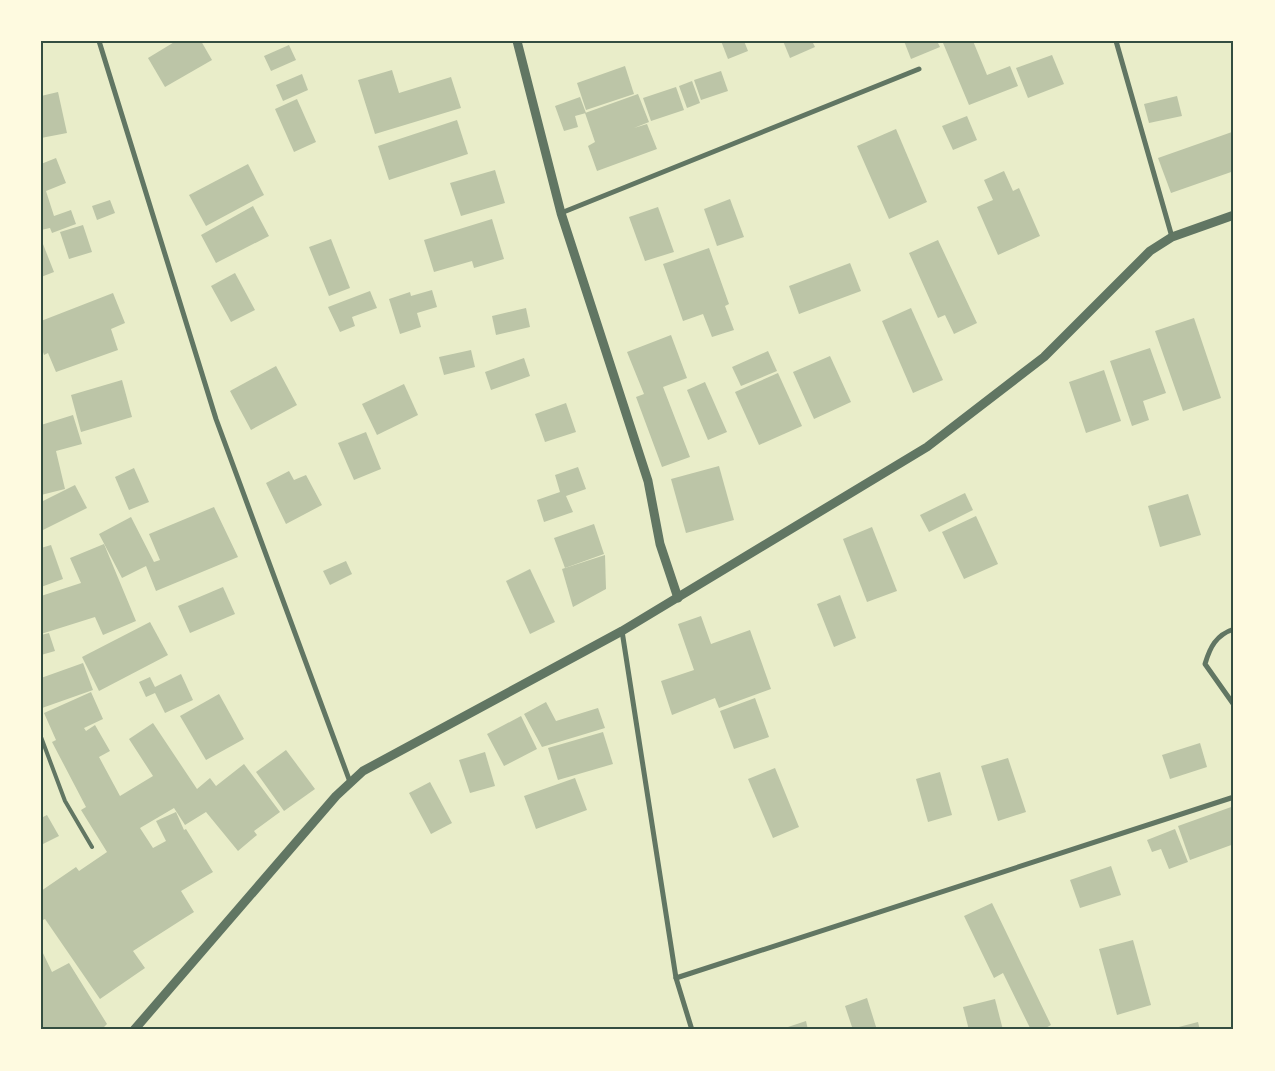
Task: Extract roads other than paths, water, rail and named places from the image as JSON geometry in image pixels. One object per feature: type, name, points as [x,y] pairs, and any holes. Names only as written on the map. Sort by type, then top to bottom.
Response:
[{"type":"street","points":[[99,41],[198,367],[350,782]]},
{"type":"street","points":[[517,41],[561,213],[648,481],[660,544],[669,577],[678,598]]},
{"type":"street","points":[[1116,41],[1172,237]]},
{"type":"street","points":[[561,213],[918,69]]},
{"type":"street","points":[[134,1030],[350,782],[363,771],[622,631],[927,447],[1044,358],[1150,251],[1172,237],[1234,215]]},
{"type":"street","points":[[1234,629],[1223,633],[1210,647],[1205,664],[1234,705]]},
{"type":"street","points":[[622,631],[676,978],[692,1030]]},
{"type":"street","points":[[676,978],[1234,798]]},
{"type":"lane","points":[[41,736],[66,800],[92,847]]}]
